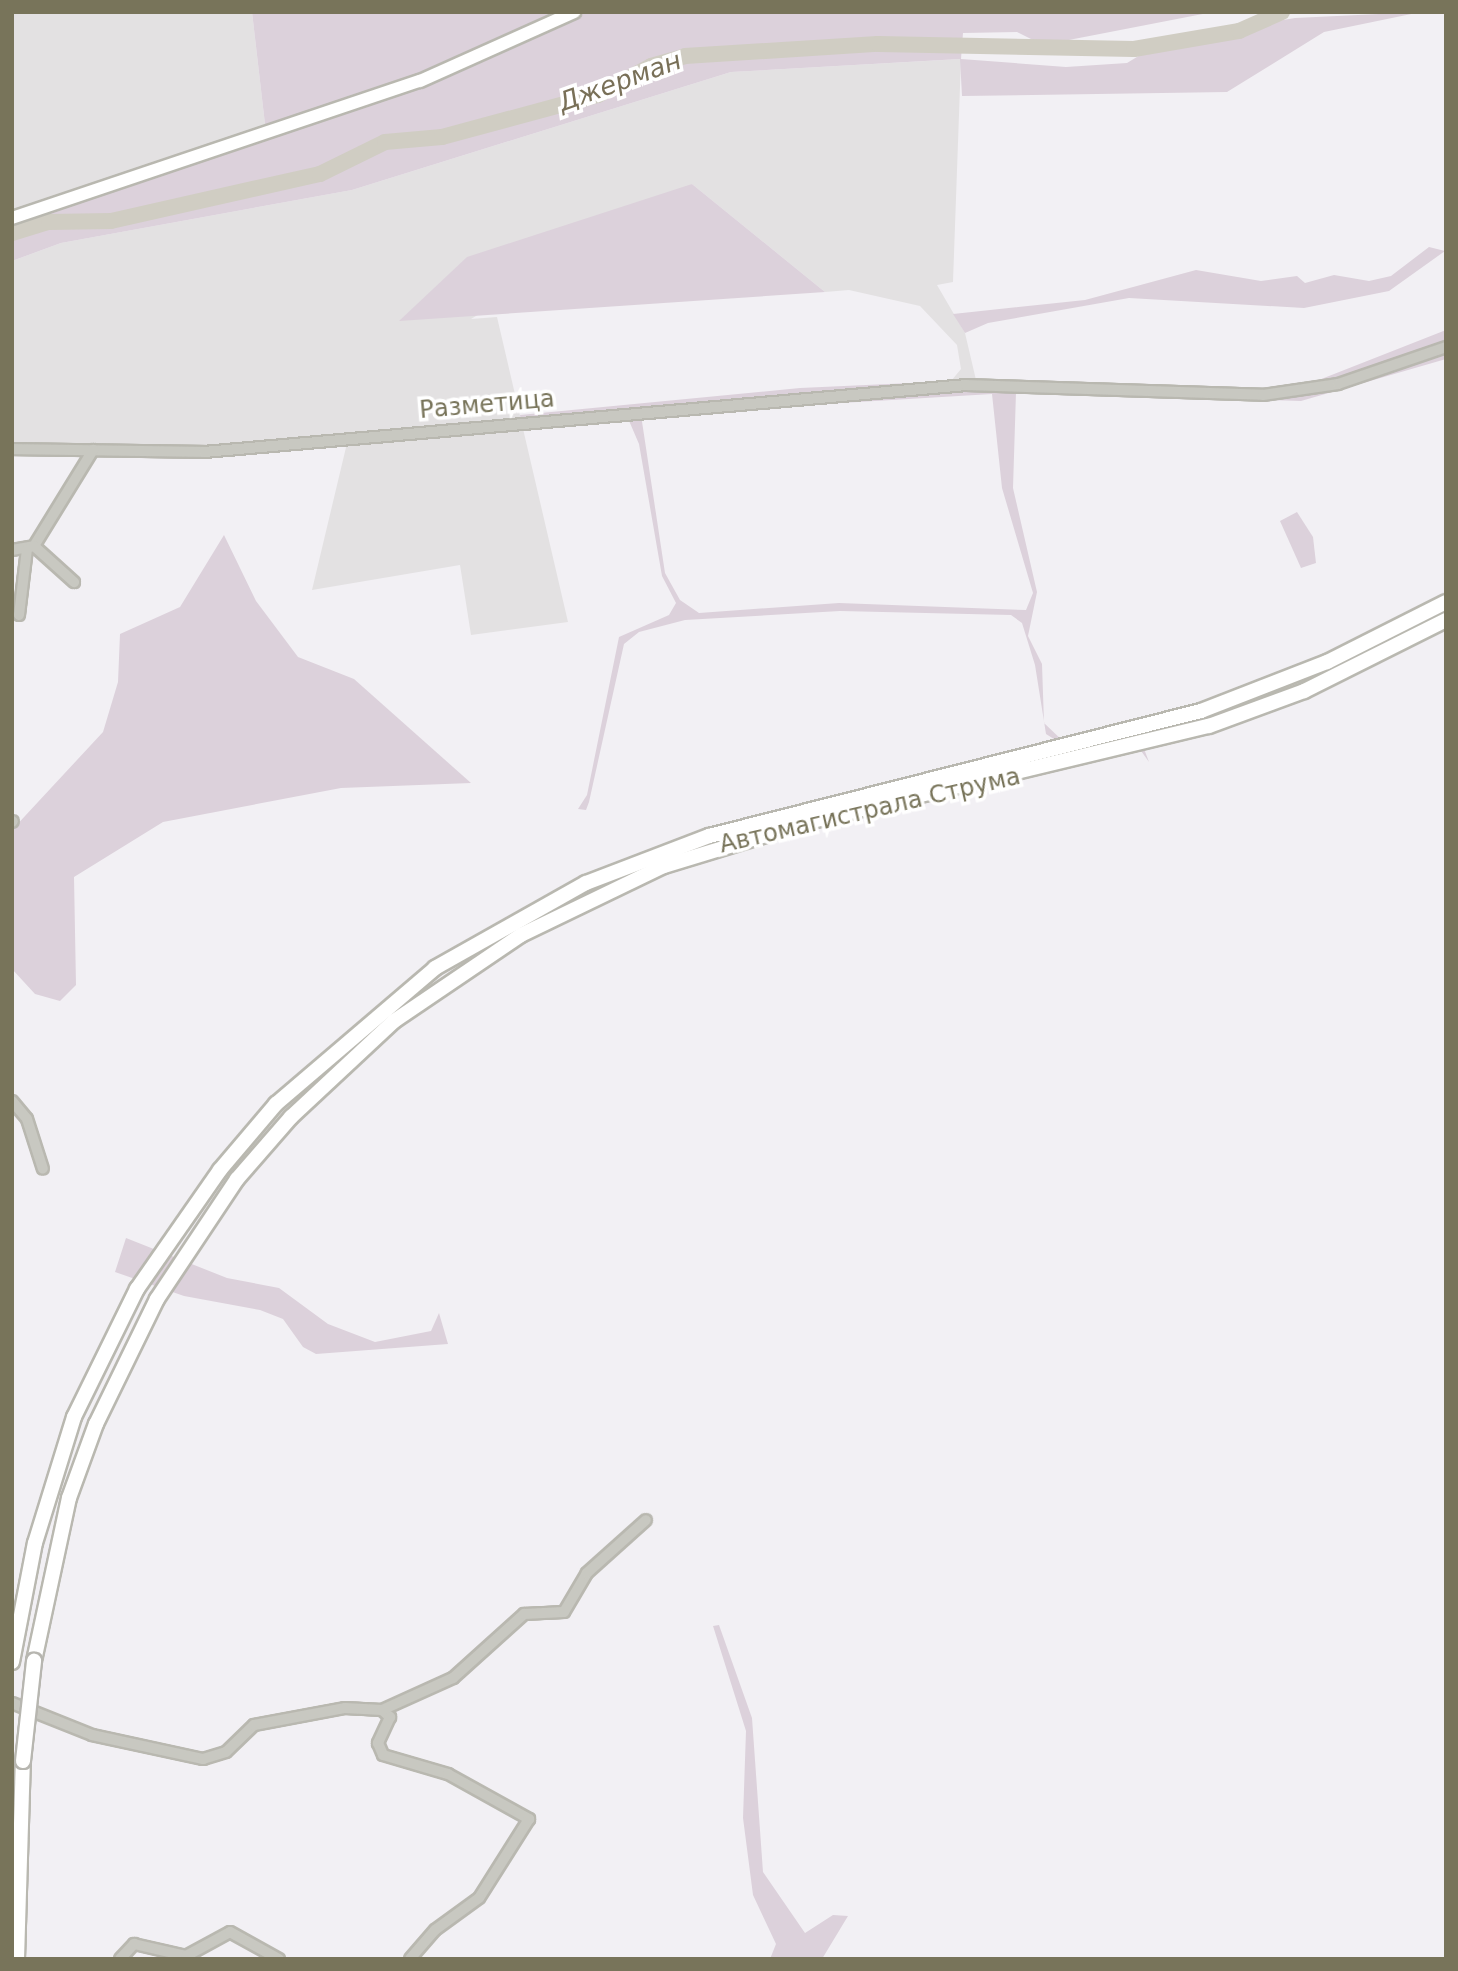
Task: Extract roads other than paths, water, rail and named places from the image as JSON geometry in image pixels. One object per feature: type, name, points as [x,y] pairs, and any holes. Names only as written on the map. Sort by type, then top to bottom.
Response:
[{"type":"highway","name":"Автомагистрала Струма","points":[[12,1661],[35,1543],[74,1417],[137,1289],[220,1170],[276,1104],[435,968],[586,883],[709,836],[1201,711],[1373,642],[1446,602]]},
{"type":"highway","name":"Автомагистрала Струма","points":[[17,1959],[23,1761],[34,1661],[69,1498],[96,1424],[157,1299],[222,1200],[282,1127],[414,1006],[521,935],[689,857],[812,821],[1209,726],[1329,680],[1446,620]]},
{"type":"main road","points":[[12,218],[420,81],[573,12]]},
{"type":"street","name":"Разметица","points":[[12,449],[204,452],[966,385],[1263,395],[1338,384],[1446,347]]},
{"type":"street","points":[[19,615],[31,548],[93,450]]},
{"type":"street","points":[[12,550],[31,548],[74,582]]},
{"type":"street","points":[[12,1101],[27,1119],[43,1169]]},
{"type":"street","points":[[12,1703],[92,1735],[203,1759],[226,1752],[254,1725],[345,1708],[382,1710],[453,1678],[524,1614],[564,1612],[595,1564],[646,1520]]},
{"type":"street","points":[[382,1710],[390,1717],[378,1743],[383,1755],[448,1774],[529,1818],[479,1898],[435,1930],[410,1959]]},
{"type":"street","points":[[120,1959],[134,1944],[186,1956],[230,1932],[279,1959]]},
{"type":"waterway","name":"Джерман","points":[[12,233],[49,222],[111,221],[320,174],[385,142],[442,137],[598,95],[651,66],[685,56],[878,44],[1134,49],[1239,31],[1282,12]]}]
